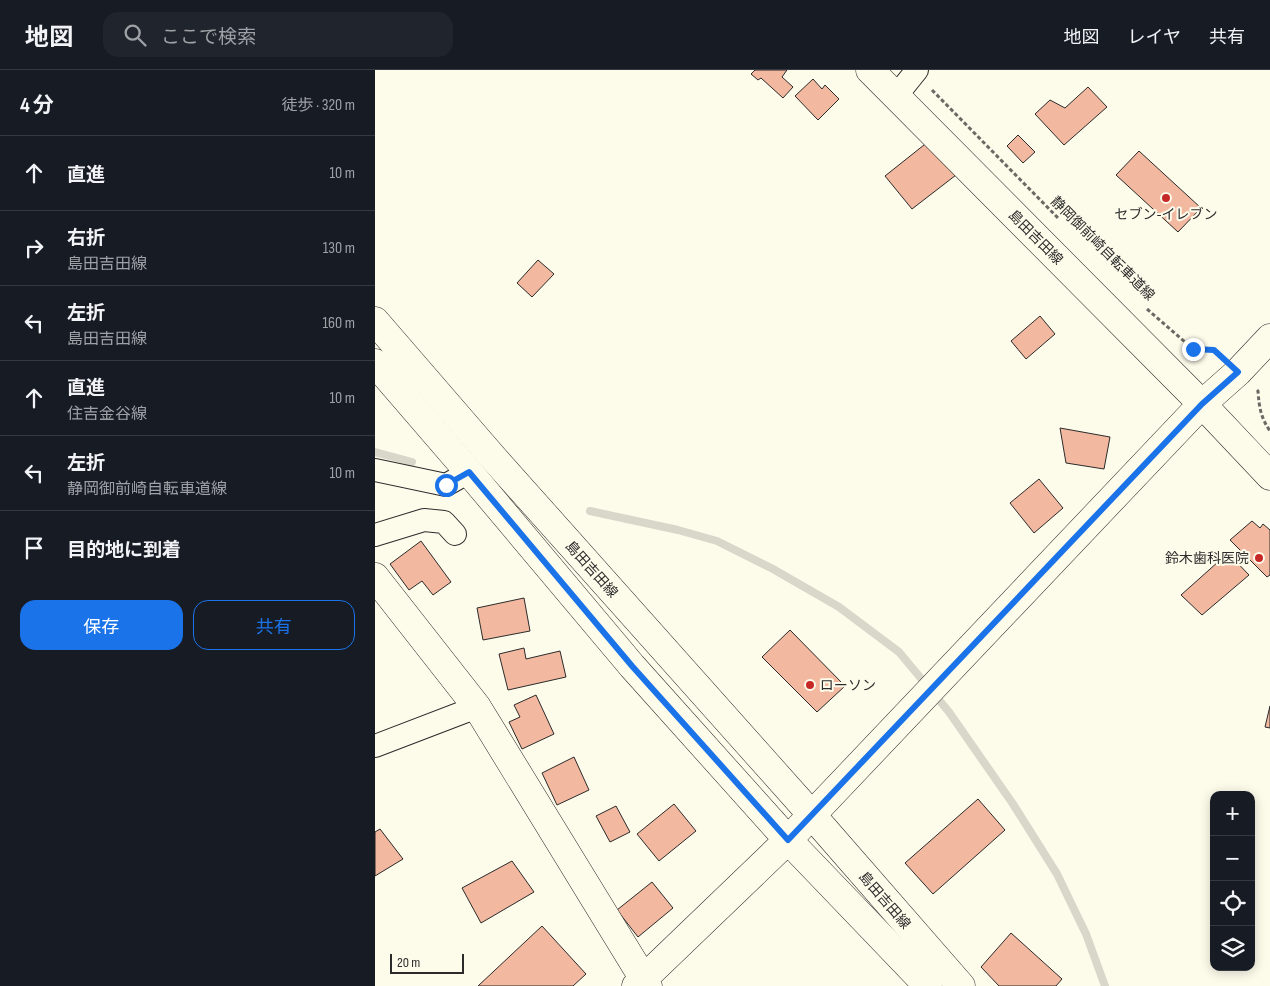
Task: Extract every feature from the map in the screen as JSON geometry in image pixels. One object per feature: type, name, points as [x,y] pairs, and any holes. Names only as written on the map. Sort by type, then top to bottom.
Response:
[{"type":"main road","name":"島田吉田線","points":[[870,70],[1202,404],[1270,476]]},
{"type":"main road","name":"島田吉田線","points":[[375,321],[497,462],[811,814],[961,986]]},
{"type":"main road","points":[[375,577],[477,707],[642,984],[788,840],[1202,404],[1238,372],[1270,338]]},
{"type":"main road","name":"島田吉田線","points":[[375,363],[632,666],[788,840],[928,986]]},
{"type":"street","points":[[896,96],[916,71]]},
{"type":"street","points":[[375,470],[446,485],[469,472]]},
{"type":"street","points":[[375,535],[424,520],[444,522],[455,534]]},
{"type":"street","points":[[375,746],[477,707]]},
{"type":"path","name":"静岡御前崎自転車道線","points":[[916,71],[1059,220]]},
{"type":"path","name":"静岡御前崎自転車道線","points":[[1143,305],[1193,349],[1214,350],[1258,391],[1259,410],[1262,420],[1270,431]]},
{"type":"building","points":[[755,70],[787,70],[782,77],[793,87],[783,98],[761,78],[758,80],[751,74]]},
{"type":"building","points":[[813,79],[822,89],[825,85],[839,99],[818,120],[795,96]]},
{"type":"building","points":[[1088,87],[1107,107],[1064,145],[1035,114],[1050,100],[1065,108]]},
{"type":"building","points":[[1018,135],[1035,152],[1023,163],[1007,146]]},
{"type":"building","points":[[929,141],[956,175],[912,209],[885,176]]},
{"type":"building","points":[[1139,151],[1201,208],[1178,232],[1116,175]]},
{"type":"building","points":[[538,260],[554,274],[532,297],[517,283]]},
{"type":"building","points":[[1040,316],[1055,334],[1026,359],[1011,341]]},
{"type":"building","points":[[1060,428],[1110,437],[1104,469],[1066,463]]},
{"type":"building","points":[[1039,479],[1063,508],[1034,533],[1010,503]]},
{"type":"building","name":"鈴木歯科医院","points":[[1252,521],[1260,528],[1263,524],[1270,530],[1270,575],[1267,577],[1230,540]]},
{"type":"building","points":[[421,541],[451,582],[433,595],[422,581],[409,590],[390,564]]},
{"type":"building","points":[[1228,553],[1249,575],[1202,615],[1181,595]]},
{"type":"building","points":[[524,598],[530,631],[483,640],[477,608]]},
{"type":"building","points":[[790,630],[845,686],[817,712],[762,657]]},
{"type":"building","points":[[524,648],[526,659],[560,651],[566,677],[508,690],[499,654]]},
{"type":"building","points":[[536,695],[554,734],[522,749],[509,722],[520,717],[514,705]]},
{"type":"building","points":[[1270,706],[1270,728],[1265,727]]},
{"type":"building","points":[[574,757],[589,790],[557,805],[542,773]]},
{"type":"building","points":[[978,799],[1005,830],[933,894],[905,863]]},
{"type":"building","points":[[674,804],[696,831],[659,861],[637,834]]},
{"type":"building","points":[[616,806],[630,832],[610,842],[596,816]]},
{"type":"building","points":[[380,829],[403,859],[375,876],[375,832]]},
{"type":"building","points":[[512,861],[534,892],[481,923],[462,888]]},
{"type":"building","points":[[652,882],[673,908],[638,937],[617,910]]},
{"type":"building","points":[[542,926],[586,974],[573,986],[478,986]]},
{"type":"building","points":[[1011,933],[1062,979],[1056,986],[999,986],[981,967]]},
{"type":"waterway","points":[[375,452],[412,462]]},
{"type":"waterway","points":[[590,511],[678,530],[717,541],[773,569],[839,607],[899,652],[949,712],[1013,804],[1057,874],[1086,934],[1105,986]]},
{"type":"place","name":"セブン-イレブン","points":[[1166,198]]},
{"type":"place","name":"鈴木歯科医院","points":[[1259,558]]},
{"type":"place","name":"ローソン","points":[[810,685]]},
{"type":"route","points":[[446,485],[469,472],[632,666],[788,840],[1202,404],[1238,372],[1214,350],[1193,349]]}]
